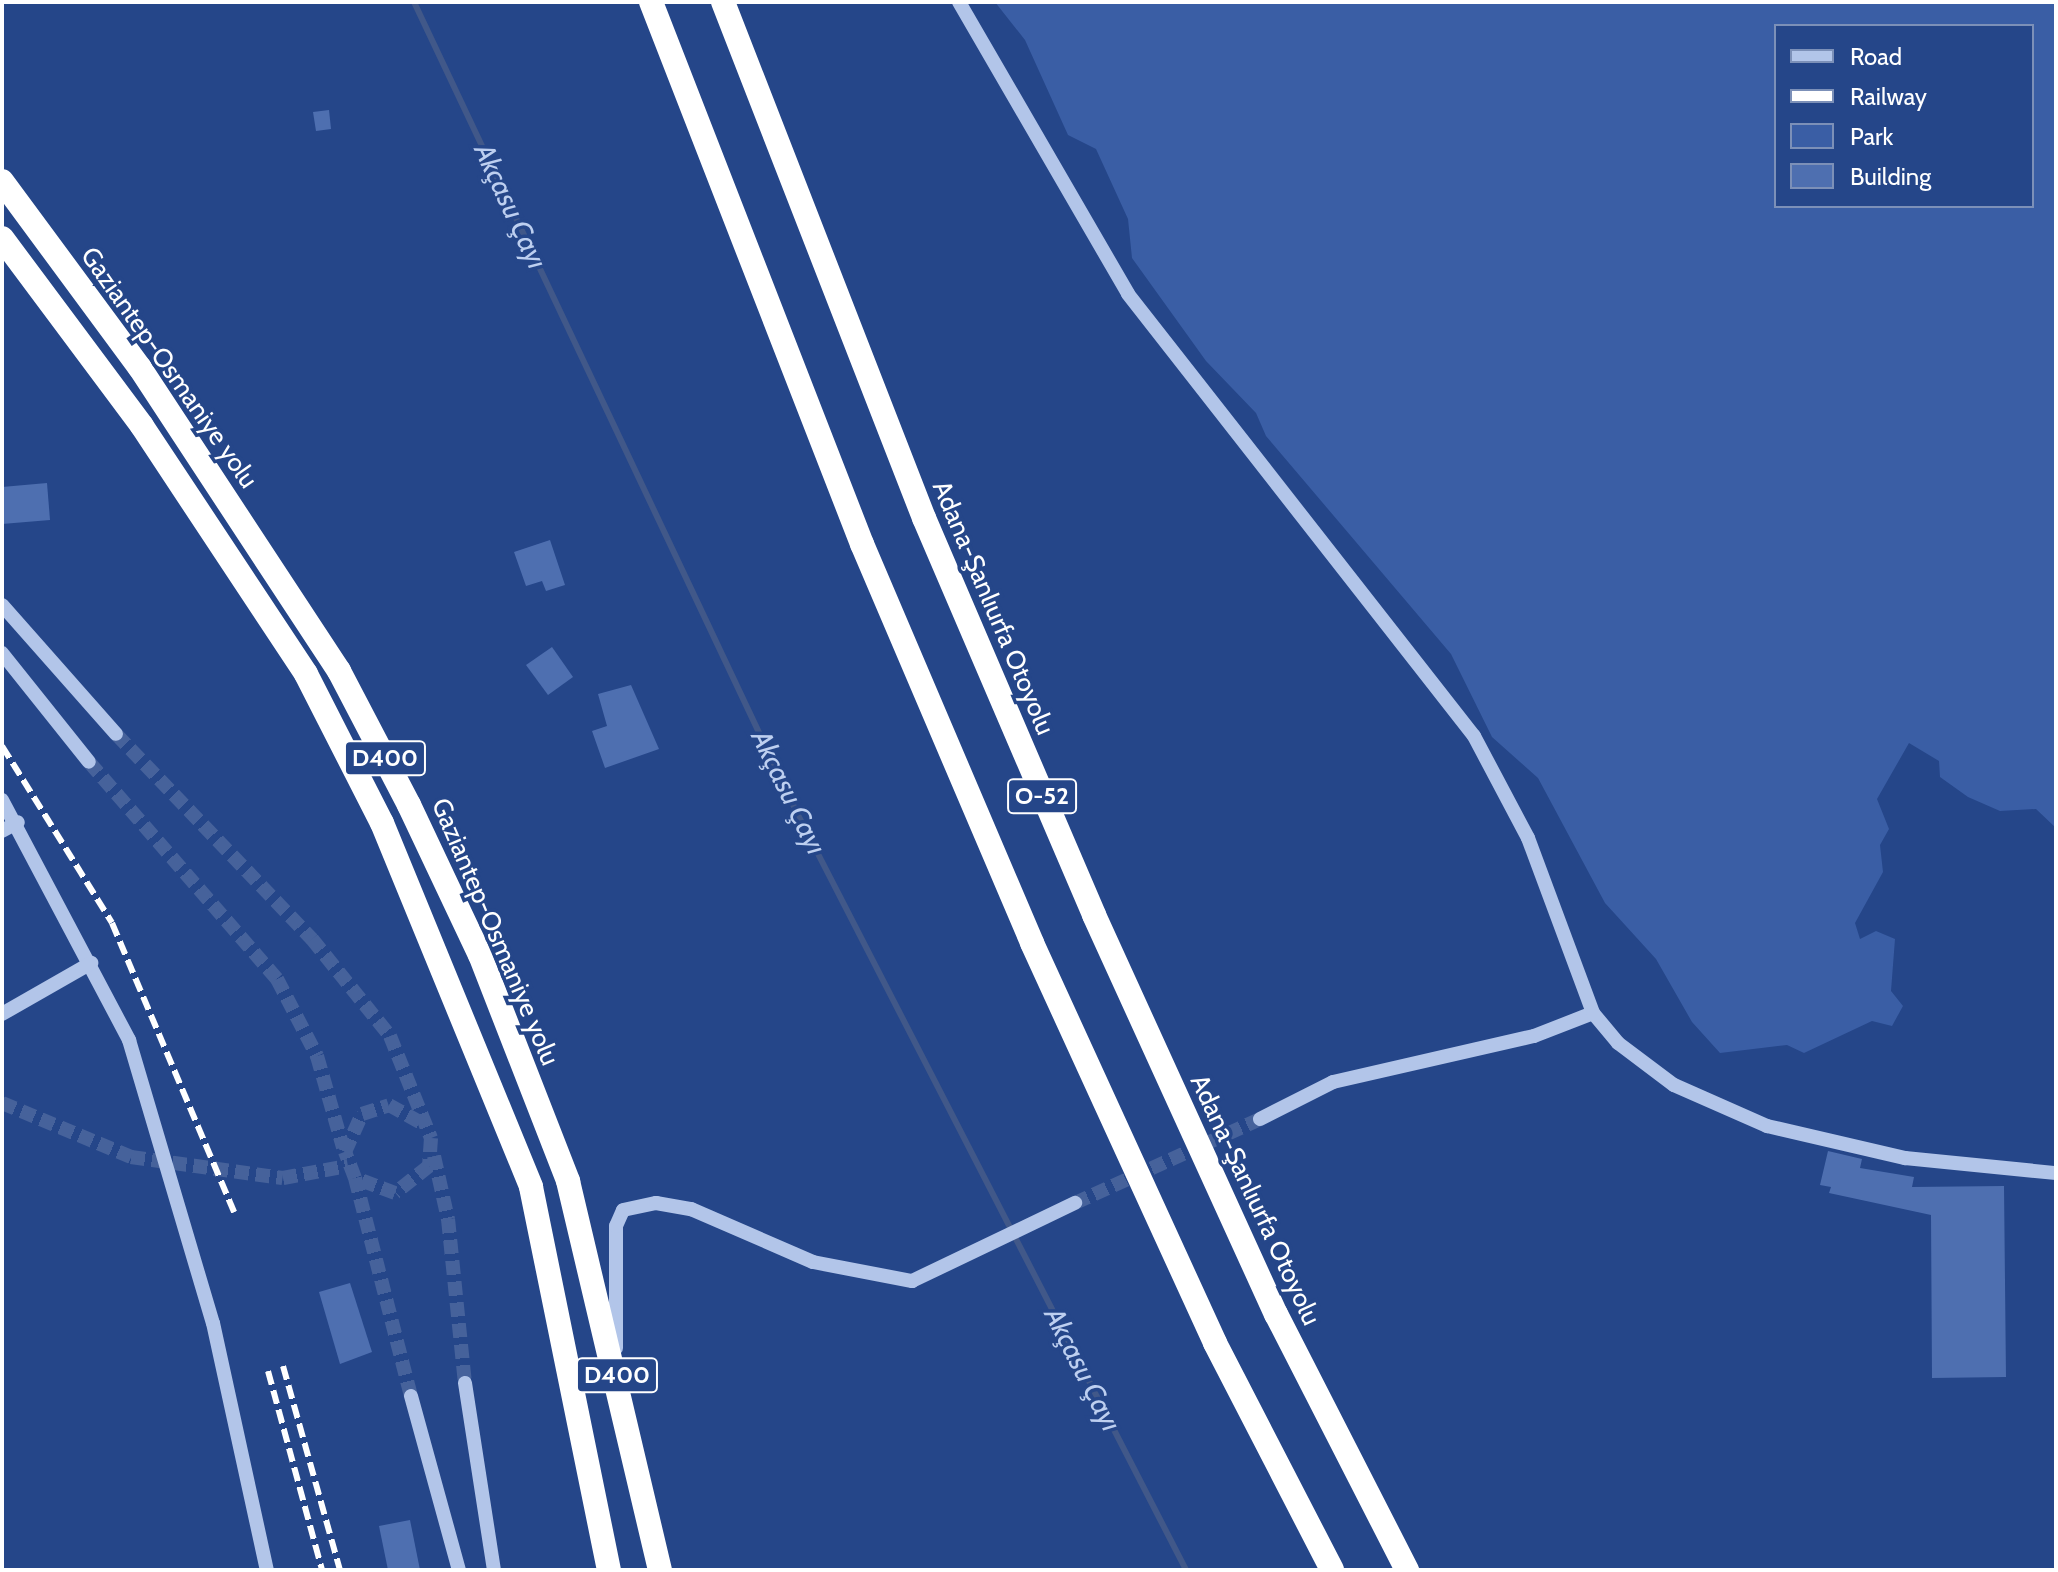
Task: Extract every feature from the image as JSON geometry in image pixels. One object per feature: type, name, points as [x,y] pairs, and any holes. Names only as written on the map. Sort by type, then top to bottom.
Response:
[{"type":"highway","name":"O-52","points":[[651,2],[862,544],[1032,943],[1215,1343],[1332,1570]]},
{"type":"highway","name":"Adana-Şanlıurfa Otoyolu","points":[[723,2],[924,518],[1094,915],[1276,1314],[1407,1570]]},
{"type":"highway","name":"Gaziantep-Osmaniye yolu","points":[[2,181],[140,368],[339,671],[409,805],[480,955],[568,1181],[616,1367],[660,1570]]},
{"type":"highway","name":"D400","points":[[2,238],[142,426],[306,674],[443,961],[531,1187],[609,1570]]},
{"type":"street","points":[[959,2],[1136,305],[1474,736],[1528,838],[1593,1013],[1618,1043],[1674,1085],[1767,1126],[1905,1158],[2056,1173]]},
{"type":"street","points":[[2,605],[116,734]]},
{"type":"street","points":[[2,653],[89,762]]},
{"type":"street","points":[[2,800],[18,822],[129,1040],[213,1323],[267,1570]]},
{"type":"street","points":[[2,831],[18,822]]},
{"type":"street","points":[[2,1014],[91,963]]},
{"type":"street","points":[[1260,1119],[1333,1082],[1481,1049],[1593,1013]]},
{"type":"street","points":[[616,1367],[616,1226],[623,1210],[656,1203],[691,1209],[813,1262],[912,1281],[1075,1203]]},
{"type":"street","points":[[465,1383],[494,1570]]},
{"type":"street","points":[[411,1396],[459,1570]]},
{"type":"green space","points":[[995,2],[2056,2],[2056,828],[2036,809],[2000,811],[1968,797],[1940,777],[1939,761],[1909,743],[1877,799],[1889,829],[1880,845],[1883,872],[1855,923],[1860,939],[1876,931],[1895,939],[1891,991],[1903,1006],[1892,1026],[1872,1021],[1804,1053],[1787,1045],[1720,1053],[1692,1022],[1656,959],[1605,903],[1538,778],[1492,737],[1451,654],[1266,436],[1256,413],[1206,361],[1132,258],[1128,219],[1096,149],[1068,135],[1025,40]]},
{"type":"building","points":[[329,110],[331,129],[316,131],[313,112]]},
{"type":"building","points":[[47,483],[50,520],[2,524],[2,487]]},
{"type":"building","points":[[550,540],[565,585],[546,591],[542,581],[526,586],[514,552]]},
{"type":"building","points":[[552,647],[573,677],[548,695],[526,665]]},
{"type":"building","points":[[631,685],[659,749],[605,768],[592,731],[607,726],[598,694]]},
{"type":"building","points":[[1828,1151],[1862,1159],[1860,1168],[1914,1177],[1912,1187],[2004,1186],[2006,1377],[1932,1378],[1931,1215],[1829,1193],[1831,1187],[1820,1185]]},
{"type":"building","points":[[350,1283],[372,1352],[340,1364],[319,1292]]},
{"type":"building","points":[[410,1520],[420,1570],[388,1570],[379,1526]]},
{"type":"waterway","name":"Akçasu Çayı","points":[[414,2],[796,811],[1186,1570]]},
{"type":"tunnel","points":[[116,734],[312,939],[390,1036],[431,1138],[429,1166],[395,1193],[355,1178],[345,1152],[362,1114],[389,1105],[425,1125]]},
{"type":"tunnel","points":[[89,762],[277,979],[317,1056],[343,1147]]},
{"type":"tunnel","points":[[2,1103],[131,1157],[283,1178],[348,1166]]},
{"type":"tunnel","points":[[1075,1203],[1260,1119]]},
{"type":"tunnel","points":[[434,1156],[448,1219],[465,1383]]},
{"type":"tunnel","points":[[355,1178],[411,1396]]},
{"type":"railway","points":[[2,746],[112,923],[234,1212]]},
{"type":"railway","points":[[283,1366],[340,1570]]},
{"type":"railway","points":[[268,1371],[322,1570]]}]
